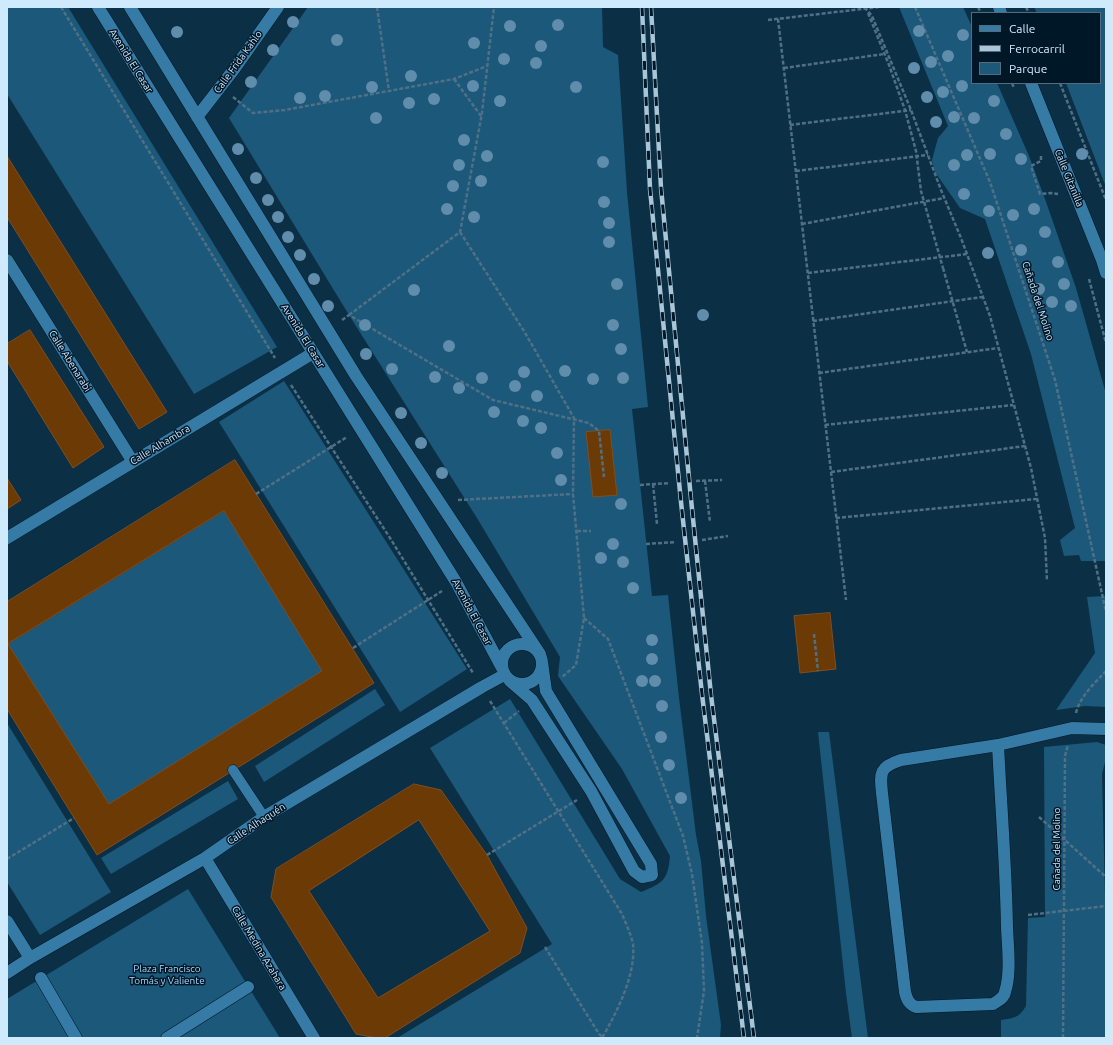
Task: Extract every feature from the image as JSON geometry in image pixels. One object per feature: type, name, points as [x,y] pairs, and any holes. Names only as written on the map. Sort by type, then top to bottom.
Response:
[{"type":"street","name":"Avenida El Casar","points":[[98,7],[456,582],[505,675],[532,700],[591,791],[634,871],[642,877],[652,875],[651,864],[546,691],[541,658],[360,382],[130,7]]},
{"type":"street","name":"Calle Frida Kahlo","points":[[197,117],[278,7]]},
{"type":"street","name":"Calle Gitanilla","points":[[1031,84],[1106,273]]},
{"type":"street","name":"Calle Abenarabi","points":[[7,260],[133,462]]},
{"type":"street","name":"Calle Alhambra","points":[[7,538],[313,353]]},
{"type":"street","points":[[519,644],[527,644],[534,648],[541,658],[542,670],[539,677],[533,682],[521,685],[505,675],[502,660],[505,652],[511,647],[519,644]]},
{"type":"street","name":"Calle Alhaquén","points":[[7,973],[30,958],[205,858],[264,817],[482,687],[505,675]]},
{"type":"street","points":[[998,746],[1006,879],[1008,982],[1005,994],[999,1001],[992,1004],[916,1007],[910,1004],[905,992],[880,776],[884,768],[891,763],[901,760],[998,746],[1072,728],[1106,729]]},
{"type":"street","name":"Calle Medina Azahara","points":[[205,858],[314,1038]]},
{"type":"street","points":[[7,921],[30,958]]},
{"type":"street","points":[[41,978],[76,1038]]},
{"type":"street","points":[[167,1038],[248,987]]},
{"type":"lane","points":[[233,770],[264,817]]},
{"type":"path","points":[[61,7],[282,371],[428,600],[622,914],[633,943],[633,956],[629,976],[616,1013],[602,1037],[545,947]]},
{"type":"path","points":[[377,7],[389,91]]},
{"type":"path","points":[[329,331],[460,232],[481,117],[494,7]]},
{"type":"path","points":[[768,20],[879,7]]},
{"type":"path","name":"Cañada del Molino","points":[[915,7],[988,177],[1056,380],[1106,612]]},
{"type":"path","points":[[866,8],[872,16],[905,111],[917,156],[921,191],[967,352]]},
{"type":"path","points":[[778,19],[846,600]]},
{"type":"path","points":[[784,68],[886,54]]},
{"type":"path","points":[[886,54],[912,110],[944,198],[990,316],[1031,468],[1044,538],[1048,581]]},
{"type":"path","points":[[220,87],[253,113],[285,110],[454,79],[487,66]]},
{"type":"path","points":[[454,79],[481,117]]},
{"type":"path","points":[[1060,84],[1106,200]]},
{"type":"path","points":[[790,125],[912,110]]},
{"type":"path","points":[[796,171],[928,155]]},
{"type":"path","points":[[1036,163],[1032,166],[1040,194],[1058,194],[1060,201]]},
{"type":"path","points":[[802,224],[944,198]]},
{"type":"path","points":[[460,232],[524,331],[574,418],[573,494],[584,618],[576,665],[546,691]]},
{"type":"path","points":[[808,274],[967,254]]},
{"type":"path","points":[[1088,277],[1106,342]]},
{"type":"path","points":[[813,321],[982,297]]},
{"type":"path","points":[[349,315],[493,400],[574,418],[589,423],[599,431],[604,477]]},
{"type":"path","points":[[819,374],[998,348]]},
{"type":"path","points":[[825,425],[1013,405]]},
{"type":"path","points":[[256,494],[361,428]]},
{"type":"path","points":[[831,472],[1024,446]]},
{"type":"path","points":[[696,481],[722,480]]},
{"type":"path","points":[[705,481],[710,522]]},
{"type":"path","points":[[640,485],[670,483]]},
{"type":"path","points":[[653,484],[657,524]]},
{"type":"path","points":[[439,501],[573,494]]},
{"type":"path","points":[[836,518],[1036,498]]},
{"type":"path","points":[[577,531],[591,531]]},
{"type":"path","points":[[702,540],[728,536]]},
{"type":"path","points":[[646,544],[676,542]]},
{"type":"path","points":[[353,648],[456,582]]},
{"type":"path","points":[[584,618],[608,639],[683,836],[692,874],[702,943],[704,991],[697,1038]]},
{"type":"path","points":[[814,634],[818,671]]},
{"type":"path","name":"Cañada del Molino","points":[[1063,1038],[1065,756],[1077,707],[1091,687],[1106,671]]},
{"type":"path","points":[[504,723],[532,700]]},
{"type":"path","points":[[487,855],[591,791]]},
{"type":"path","points":[[1039,817],[1106,877]]},
{"type":"path","points":[[7,859],[74,818]]},
{"type":"path","points":[[1028,915],[1106,906]]},
{"type":"green space","points":[[7,7],[68,7],[277,347],[194,394],[7,94]]},
{"type":"green space","points":[[308,7],[602,7],[603,47],[618,55],[627,192],[648,407],[632,409],[652,596],[668,595],[679,698],[721,1025],[720,1038],[397,1038],[552,944],[430,748],[510,699],[620,879],[641,892],[655,886],[666,876],[670,856],[622,769],[558,676],[560,657],[477,518],[349,315],[229,118]]},
{"type":"green space","points":[[899,7],[963,7],[971,25],[971,84],[997,84],[1029,156],[1076,288],[1106,394],[1106,561],[1081,561],[1079,555],[1064,556],[1060,540],[1075,528],[1031,354],[985,219],[960,208],[935,172],[932,160],[938,138],[948,126]]},
{"type":"green space","points":[[1034,7],[1106,7],[1106,187],[1066,84],[1101,84],[1101,12],[1036,12]]},
{"type":"green space","points":[[284,381],[467,669],[400,712],[219,422]]},
{"type":"green space","points":[[224,511],[322,671],[109,804],[8,644]]},
{"type":"green space","points":[[1106,596],[1106,707],[1085,706],[1056,710],[1095,653],[1087,597]]},
{"type":"green space","points":[[375,689],[385,705],[264,782],[255,766]]},
{"type":"green space","points":[[7,723],[111,892],[40,935],[7,882]]},
{"type":"green space","points":[[818,732],[829,732],[868,1038],[852,1038]]},
{"type":"green space","points":[[1097,742],[1106,745],[1106,758],[1102,774],[1106,1038],[1001,1038],[1001,1020],[1016,1017],[1026,1006],[1028,918],[1045,917],[1044,747]]},
{"type":"green space","points":[[228,781],[238,799],[111,874],[101,858]]},
{"type":"green space","name":"Plaza Francisco Tomás y Valiente","points":[[188,889],[280,1038],[7,1038],[7,999]]},
{"type":"building","points":[[7,156],[167,412],[139,429],[7,217]]},
{"type":"building","points":[[30,330],[104,447],[73,468],[7,361],[7,344]]},
{"type":"building","points":[[610,430],[617,495],[593,497],[586,432]]},
{"type":"building","points":[[235,460],[374,683],[97,855],[7,709],[7,602]],"holes":[[[224,511],[322,671],[109,804],[8,644]]]},
{"type":"building","points":[[7,478],[21,500],[7,509]]},
{"type":"building","points":[[830,613],[836,669],[800,673],[794,616]]},
{"type":"building","points":[[414,784],[441,790],[487,855],[527,928],[520,953],[385,1038],[356,1034],[271,897],[276,869]],"holes":[[[419,820],[490,931],[378,998],[309,891]]]},
{"type":"railway","points":[[642,7],[650,189],[681,502],[702,694],[744,1038]]},
{"type":"railway","points":[[651,7],[661,188],[691,499],[711,695],[754,1038]]}]
